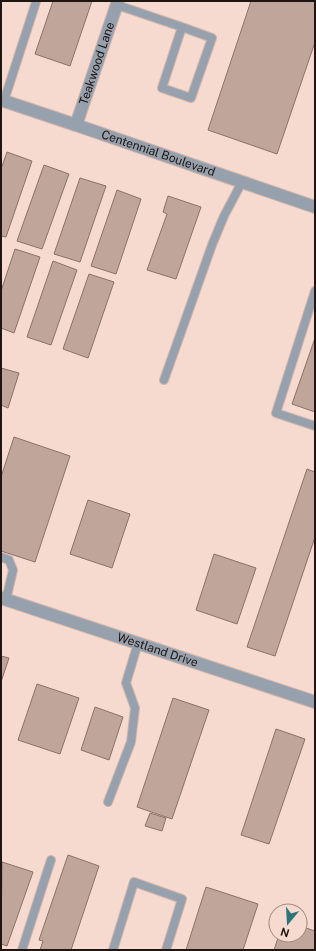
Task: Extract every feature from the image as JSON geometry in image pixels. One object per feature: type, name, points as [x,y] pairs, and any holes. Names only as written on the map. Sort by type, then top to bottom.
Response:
[{"type":"street","name":"Teakwood Lane","points":[[76,125],[118,3]]},
{"type":"street","name":"Centennial Boulevard","points":[[3,100],[315,207]]},
{"type":"street","name":"Westland Drive","points":[[3,599],[315,702]]},
{"type":"lane","points":[[3,100],[36,2]]},
{"type":"lane","points":[[118,3],[212,38],[192,98],[162,88],[182,27]]},
{"type":"lane","points":[[164,380],[212,245],[224,216],[242,182]]},
{"type":"lane","points":[[315,291],[276,413],[315,426]]},
{"type":"lane","points":[[1,557],[9,560],[13,570],[3,599]]},
{"type":"lane","points":[[108,802],[131,742],[135,708],[126,683],[138,643]]},
{"type":"lane","points":[[22,950],[51,860]]},
{"type":"lane","points":[[113,950],[134,882],[182,899],[166,950]]},
{"type":"building","points":[[53,1],[92,1],[70,66],[35,54]]},
{"type":"building","points":[[251,1],[315,1],[315,42],[277,154],[208,130]]},
{"type":"building","points":[[7,152],[32,161],[6,237],[1,236],[1,169]]},
{"type":"building","points":[[44,165],[69,174],[42,249],[17,241]]},
{"type":"building","points":[[80,178],[106,186],[80,262],[54,254]]},
{"type":"building","points":[[117,190],[141,199],[116,274],[91,266]]},
{"type":"building","points":[[168,196],[201,207],[176,279],[147,270],[167,214],[163,212]]},
{"type":"building","points":[[15,249],[40,257],[14,333],[1,328],[1,291]]},
{"type":"building","points":[[53,261],[77,270],[51,345],[27,337]]},
{"type":"building","points":[[89,274],[114,282],[88,358],[63,349]]},
{"type":"building","points":[[315,338],[315,412],[292,404]]},
{"type":"building","points":[[1,368],[19,373],[8,408],[1,405]]},
{"type":"building","points":[[14,437],[70,456],[35,562],[1,551],[1,477]]},
{"type":"building","points":[[307,469],[315,472],[315,537],[275,656],[247,647]]},
{"type":"building","points":[[88,500],[130,514],[112,568],[70,554]]},
{"type":"building","points":[[214,554],[256,568],[237,624],[196,610]]},
{"type":"building","points":[[1,656],[9,658],[1,682]]},
{"type":"building","points":[[37,684],[79,698],[60,754],[18,740]]},
{"type":"building","points":[[173,698],[209,710],[172,819],[137,807]]},
{"type":"building","points":[[95,707],[123,717],[109,760],[81,750]]},
{"type":"building","points":[[276,729],[305,739],[269,844],[241,835]]},
{"type":"building","points":[[150,813],[166,818],[162,831],[145,826]]},
{"type":"building","points":[[68,855],[99,866],[71,950],[40,950],[43,941],[39,940]]},
{"type":"building","points":[[2,862],[33,872],[7,946],[1,944]]},
{"type":"building","points":[[206,887],[258,904],[243,950],[186,950]]},
{"type":"building","points":[[308,929],[315,931],[315,950],[274,950],[276,943],[308,943]]}]
